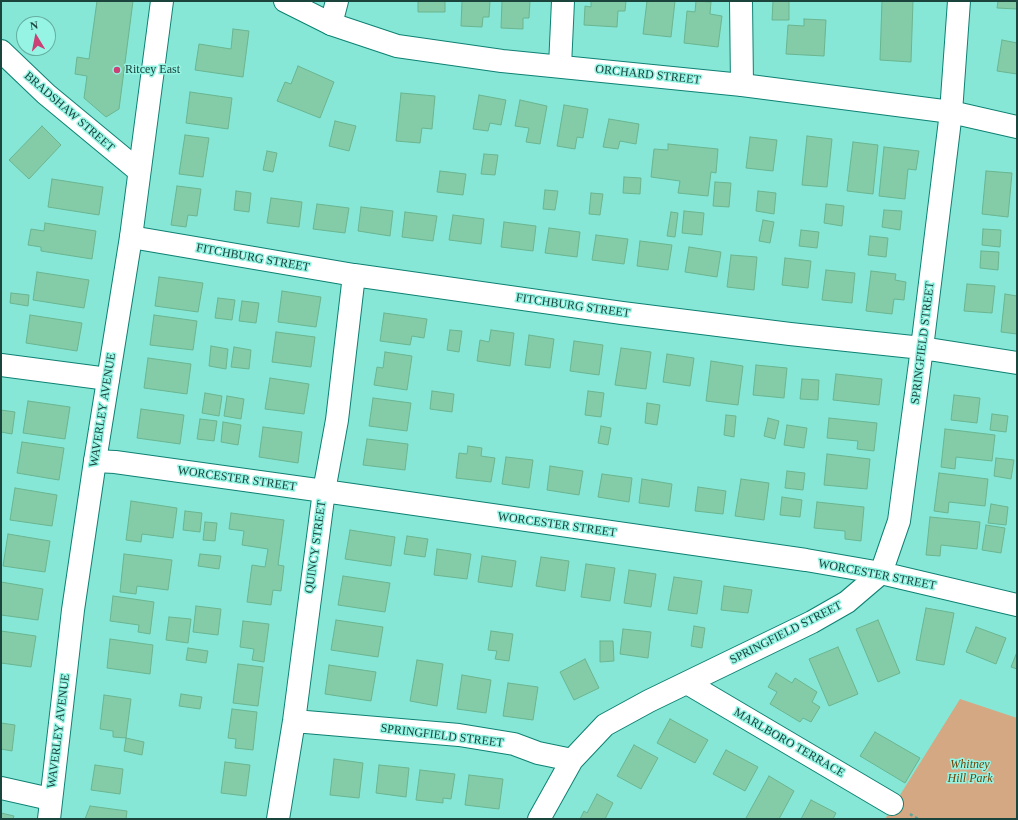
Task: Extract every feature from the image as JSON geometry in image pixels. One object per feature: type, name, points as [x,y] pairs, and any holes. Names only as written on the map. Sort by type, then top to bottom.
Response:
[{"type":"street","name":"WAVERLEY AVENUE","points":[[49,809],[73,610],[131,237],[162,1]]},
{"type":"street","name":"ORCHARD STREET","points":[[285,1],[331,24],[397,46],[502,61],[742,85],[951,112],[1017,127]]},
{"type":"street","points":[[331,24],[338,1]]},
{"type":"street","points":[[560,66],[563,1]]},
{"type":"street","points":[[741,1],[742,85]]},
{"type":"street","name":"SPRINGFIELD STREET","points":[[294,721],[459,735],[514,744],[538,753],[572,760],[605,725],[648,701],[812,622],[847,602],[881,573],[899,521],[951,112],[959,1]]},
{"type":"street","name":"BRADSHAW STREET","points":[[1,51],[46,94],[139,171]]},
{"type":"street","name":"FITCHBURG STREET","points":[[131,237],[354,275],[622,313],[790,334],[922,348],[1017,363]]},
{"type":"street","name":"QUINCY STREET","points":[[278,819],[294,721],[324,491],[337,420],[354,275]]},
{"type":"street","points":[[1,365],[108,379]]},
{"type":"street","name":"WORCESTER STREET","points":[[95,461],[115,462],[324,491],[798,559],[881,573],[1017,605]]},
{"type":"street","name":"MARLBORO TERRACE","points":[[687,683],[892,804]]},
{"type":"street","points":[[538,819],[572,760]]},
{"type":"street","points":[[1,788],[49,809]]},
{"type":"green space","name":"Whitney Hill Park","points":[[960,699],[1017,718],[1017,819],[885,819]]},
{"type":"building","points":[[97,1],[133,1],[119,109],[106,117],[84,98],[87,76],[75,74],[77,57],[89,59]]},
{"type":"building","points":[[418,1],[445,1],[445,12],[418,12]]},
{"type":"building","points":[[462,1],[490,1],[489,17],[483,17],[482,27],[461,26]]},
{"type":"building","points":[[502,1],[530,1],[529,18],[523,18],[523,29],[501,28]]},
{"type":"building","points":[[591,1],[626,1],[625,11],[618,11],[617,27],[584,25],[585,6],[591,7]]},
{"type":"building","points":[[647,1],[675,1],[671,37],[643,34]]},
{"type":"building","points":[[696,1],[711,2],[710,14],[722,16],[718,47],[684,43],[687,11],[695,12]]},
{"type":"building","points":[[773,1],[789,1],[789,20],[772,20]]},
{"type":"building","points":[[882,1],[913,1],[911,62],[880,60]]},
{"type":"building","points":[[998,1],[1017,1],[1017,9],[997,8]]},
{"type":"building","points":[[804,19],[826,20],[824,56],[786,54],[788,25],[804,26]]},
{"type":"building","points":[[233,29],[249,31],[243,77],[195,70],[199,44],[231,49]]},
{"type":"building","points":[[1002,40],[1017,43],[1017,74],[997,71]]},
{"type":"building","points":[[298,66],[334,82],[320,118],[277,101],[285,82],[291,84]]},
{"type":"building","points":[[190,92],[232,98],[228,129],[186,123]]},
{"type":"building","points":[[401,93],[435,96],[432,129],[422,128],[420,143],[396,141]]},
{"type":"building","points":[[479,95],[506,100],[501,125],[490,123],[488,131],[473,129]]},
{"type":"building","points":[[520,100],[547,106],[540,144],[526,142],[529,128],[515,126]]},
{"type":"building","points":[[564,105],[588,109],[583,138],[577,137],[575,149],[557,146]]},
{"type":"building","points":[[609,119],[639,124],[636,144],[620,141],[618,149],[603,147]]},
{"type":"building","points":[[335,121],[356,126],[349,151],[329,146]]},
{"type":"building","points":[[42,126],[61,145],[29,179],[9,160]]},
{"type":"building","points":[[185,135],[209,138],[203,177],[179,174]]},
{"type":"building","points":[[807,136],[832,139],[827,187],[802,185]]},
{"type":"building","points":[[750,137],[777,140],[773,171],[746,168]]},
{"type":"building","points":[[853,142],[878,145],[873,194],[847,191]]},
{"type":"building","points":[[668,144],[718,149],[716,173],[711,172],[708,196],[678,193],[680,181],[651,177],[654,149],[668,150]]},
{"type":"building","points":[[884,147],[919,151],[916,170],[908,169],[905,199],[879,196]]},
{"type":"building","points":[[267,151],[277,153],[273,172],[263,170]]},
{"type":"building","points":[[484,154],[498,155],[495,175],[481,174]]},
{"type":"building","points":[[440,171],[466,174],[463,195],[437,192]]},
{"type":"building","points":[[986,171],[1012,173],[1008,217],[982,214]]},
{"type":"building","points":[[624,177],[641,178],[640,194],[623,193]]},
{"type":"building","points":[[52,179],[103,187],[99,215],[48,207]]},
{"type":"building","points":[[715,182],[731,183],[729,207],[713,206]]},
{"type":"building","points":[[177,186],[201,189],[197,216],[188,215],[186,227],[171,225]]},
{"type":"building","points":[[545,190],[558,191],[555,210],[543,209]]},
{"type":"building","points":[[236,191],[251,193],[249,212],[234,210]]},
{"type":"building","points":[[758,191],[776,193],[774,214],[756,211]]},
{"type":"building","points":[[591,193],[603,194],[600,215],[589,214]]},
{"type":"building","points":[[271,198],[302,202],[299,227],[267,223]]},
{"type":"building","points":[[317,204],[349,208],[345,233],[313,229]]},
{"type":"building","points":[[826,204],[844,206],[842,226],[824,223]]},
{"type":"building","points":[[361,207],[393,211],[390,236],[358,231]]},
{"type":"building","points":[[884,210],[902,211],[900,230],[882,227]]},
{"type":"building","points":[[684,211],[704,213],[702,235],[682,233]]},
{"type":"building","points":[[405,212],[437,216],[433,241],[402,237]]},
{"type":"building","points":[[671,212],[678,213],[675,237],[667,236]]},
{"type":"building","points":[[453,215],[484,219],[481,244],[449,240]]},
{"type":"building","points":[[763,220],[774,222],[770,243],[759,241]]},
{"type":"building","points":[[504,222],[536,226],[533,251],[501,247]]},
{"type":"building","points":[[45,223],[96,231],[92,259],[41,251],[41,247],[28,245],[31,229],[44,231]]},
{"type":"building","points":[[549,228],[580,232],[577,257],[545,253]]},
{"type":"building","points":[[983,229],[1001,230],[1000,247],[982,245]]},
{"type":"building","points":[[801,230],[819,232],[817,248],[799,246]]},
{"type":"building","points":[[596,235],[628,239],[624,264],[592,260]]},
{"type":"building","points":[[870,236],[888,238],[886,257],[868,255]]},
{"type":"building","points":[[640,241],[672,245],[668,270],[637,266]]},
{"type":"building","points":[[689,247],[721,252],[717,277],[685,272]]},
{"type":"building","points":[[981,251],[999,252],[998,270],[980,268]]},
{"type":"building","points":[[731,255],[757,257],[754,290],[727,287]]},
{"type":"building","points":[[785,258],[811,261],[808,288],[782,285]]},
{"type":"building","points":[[826,270],[855,273],[852,303],[822,300]]},
{"type":"building","points":[[871,271],[896,274],[895,280],[906,282],[904,300],[894,299],[892,314],[866,311]]},
{"type":"building","points":[[37,272],[89,280],[84,308],[33,300]]},
{"type":"building","points":[[159,277],[203,283],[198,312],[155,306]]},
{"type":"building","points":[[967,284],[995,286],[992,313],[964,311]]},
{"type":"building","points":[[282,291],[321,297],[316,327],[278,322]]},
{"type":"building","points":[[11,293],[29,295],[28,306],[10,303]]},
{"type":"building","points":[[1005,294],[1017,296],[1017,334],[1001,332]]},
{"type":"building","points":[[218,298],[235,300],[232,320],[215,318]]},
{"type":"building","points":[[242,301],[259,303],[256,323],[239,321]]},
{"type":"building","points":[[384,313],[427,319],[424,338],[412,336],[410,345],[380,341]]},
{"type":"building","points":[[30,315],[82,323],[77,351],[26,343]]},
{"type":"building","points":[[154,315],[197,321],[193,350],[150,345]]},
{"type":"building","points":[[450,330],[462,331],[459,352],[447,350]]},
{"type":"building","points":[[491,330],[514,333],[510,366],[477,361],[480,340],[489,342]]},
{"type":"building","points":[[276,332],[315,337],[311,367],[272,362]]},
{"type":"building","points":[[529,335],[554,339],[550,368],[525,365]]},
{"type":"building","points":[[574,341],[603,345],[599,375],[570,371]]},
{"type":"building","points":[[211,346],[228,349],[226,369],[209,366]]},
{"type":"building","points":[[234,347],[251,350],[249,369],[231,367]]},
{"type":"building","points":[[621,348],[651,352],[646,389],[615,385]]},
{"type":"building","points":[[385,352],[412,356],[407,390],[374,385],[377,367],[383,368]]},
{"type":"building","points":[[667,354],[694,358],[690,386],[663,382]]},
{"type":"building","points":[[148,358],[191,364],[187,394],[144,388]]},
{"type":"building","points":[[711,361],[743,366],[738,405],[706,401]]},
{"type":"building","points":[[756,365],[787,368],[784,398],[753,395]]},
{"type":"building","points":[[836,374],[882,379],[879,405],[833,400]]},
{"type":"building","points":[[270,378],[309,384],[304,414],[265,409]]},
{"type":"building","points":[[802,379],[819,380],[818,400],[800,399]]},
{"type":"building","points":[[432,391],[454,394],[452,412],[430,409]]},
{"type":"building","points":[[588,391],[604,393],[601,417],[585,415]]},
{"type":"building","points":[[205,393],[222,396],[219,416],[202,413]]},
{"type":"building","points":[[954,395],[980,398],[977,423],[951,420]]},
{"type":"building","points":[[227,396],[244,399],[241,419],[224,416]]},
{"type":"building","points":[[373,398],[411,403],[407,431],[369,426]]},
{"type":"building","points":[[28,401],[70,407],[65,439],[23,433]]},
{"type":"building","points":[[647,403],[660,405],[657,425],[645,423]]},
{"type":"building","points":[[141,409],[184,415],[180,444],[137,438]]},
{"type":"building","points":[[1,410],[15,412],[12,434],[1,432]]},
{"type":"building","points":[[992,414],[1008,416],[1006,432],[990,430]]},
{"type":"building","points":[[726,415],[736,416],[734,437],[724,435]]},
{"type":"building","points":[[768,418],[779,421],[775,439],[764,436]]},
{"type":"building","points":[[829,418],[877,423],[874,451],[857,449],[858,441],[827,438]]},
{"type":"building","points":[[200,419],[217,421],[214,441],[197,439]]},
{"type":"building","points":[[223,422],[241,425],[238,445],[221,442]]},
{"type":"building","points":[[787,425],[807,428],[804,448],[784,445]]},
{"type":"building","points":[[601,426],[611,428],[608,445],[598,443]]},
{"type":"building","points":[[263,427],[302,432],[298,463],[259,457]]},
{"type":"building","points":[[945,429],[995,435],[992,461],[956,457],[955,469],[941,467]]},
{"type":"building","points":[[367,439],[408,444],[405,470],[363,465]]},
{"type":"building","points":[[22,442],[64,448],[59,480],[17,473]]},
{"type":"building","points":[[468,446],[482,448],[481,456],[495,458],[491,482],[456,478],[459,453],[467,454]]},
{"type":"building","points":[[827,454],[870,459],[867,489],[824,485]]},
{"type":"building","points":[[506,457],[533,460],[529,488],[502,484]]},
{"type":"building","points":[[996,458],[1014,460],[1011,479],[994,476]]},
{"type":"building","points":[[550,466],[583,471],[579,495],[547,490]]},
{"type":"building","points":[[787,471],[805,473],[803,490],[785,488]]},
{"type":"building","points":[[939,473],[988,479],[985,506],[949,502],[948,513],[934,511]]},
{"type":"building","points":[[602,474],[632,478],[629,502],[598,497]]},
{"type":"building","points":[[642,479],[672,484],[669,507],[639,503]]},
{"type":"building","points":[[741,479],[769,483],[764,520],[735,516]]},
{"type":"building","points":[[698,487],[726,491],[723,514],[695,511]]},
{"type":"building","points":[[15,488],[57,495],[52,526],[10,520]]},
{"type":"building","points":[[782,497],[802,500],[800,517],[780,515]]},
{"type":"building","points":[[131,501],[177,508],[173,538],[142,534],[141,542],[126,540]]},
{"type":"building","points":[[817,502],[864,507],[861,541],[845,539],[845,531],[814,528]]},
{"type":"building","points":[[991,504],[1008,507],[1006,525],[988,523]]},
{"type":"building","points":[[185,511],[202,513],[200,532],[183,530]]},
{"type":"building","points":[[231,513],[284,520],[278,565],[284,566],[281,591],[273,590],[271,605],[247,602],[252,565],[265,567],[268,549],[242,545],[244,531],[229,529]]},
{"type":"building","points":[[930,517],[980,522],[977,549],[941,545],[940,556],[926,555]]},
{"type":"building","points":[[205,522],[217,523],[215,541],[203,540]]},
{"type":"building","points":[[986,525],[1005,528],[1001,553],[982,550]]},
{"type":"building","points":[[350,530],[395,537],[391,566],[345,559]]},
{"type":"building","points":[[8,534],[50,541],[45,572],[3,566]]},
{"type":"building","points":[[407,536],[428,539],[425,557],[404,554]]},
{"type":"building","points":[[437,549],[471,554],[467,579],[434,575]]},
{"type":"building","points":[[124,554],[172,560],[168,590],[137,586],[136,594],[120,592]]},
{"type":"building","points":[[200,554],[221,556],[219,569],[198,566]]},
{"type":"building","points":[[482,556],[516,561],[512,587],[478,582]]},
{"type":"building","points":[[541,557],[569,561],[565,591],[536,586]]},
{"type":"building","points":[[586,564],[615,568],[610,601],[581,597]]},
{"type":"building","points":[[629,570],[656,574],[651,607],[624,603]]},
{"type":"building","points":[[343,576],[390,583],[385,612],[338,605]]},
{"type":"building","points":[[674,577],[702,581],[697,614],[668,610]]},
{"type":"building","points":[[1,582],[43,589],[38,620],[1,615]]},
{"type":"building","points":[[724,586],[752,590],[748,613],[721,610]]},
{"type":"building","points":[[113,596],[154,602],[150,634],[138,632],[139,625],[110,621]]},
{"type":"building","points":[[196,606],[221,609],[218,635],[193,632]]},
{"type":"building","points":[[926,608],[954,613],[944,665],[916,660]]},
{"type":"building","points":[[169,617],[191,619],[188,643],[166,640]]},
{"type":"building","points":[[336,620],[383,627],[378,657],[331,650]]},
{"type":"building","points":[[878,620],[900,673],[878,682],[856,629]]},
{"type":"building","points":[[243,621],[269,624],[264,662],[252,660],[254,649],[240,647]]},
{"type":"building","points":[[694,626],[705,628],[702,648],[691,646]]},
{"type":"building","points":[[976,627],[1006,638],[996,664],[966,652]]},
{"type":"building","points":[[623,629],[651,632],[648,658],[620,654]]},
{"type":"building","points":[[1,631],[36,636],[31,667],[1,663]]},
{"type":"building","points":[[491,631],[513,634],[509,661],[495,659],[497,651],[488,650]]},
{"type":"building","points":[[110,639],[153,645],[150,674],[107,668]]},
{"type":"building","points":[[600,641],[613,641],[614,661],[600,662]]},
{"type":"building","points":[[838,647],[858,694],[829,706],[809,659]]},
{"type":"building","points":[[188,648],[208,651],[206,663],[186,660]]},
{"type":"building","points":[[1017,652],[1017,669],[1011,667]]},
{"type":"building","points":[[585,659],[599,688],[574,700],[560,672]]},
{"type":"building","points":[[417,660],[443,664],[437,706],[410,701]]},
{"type":"building","points":[[238,664],[263,667],[258,706],[233,703]]},
{"type":"building","points":[[329,665],[376,672],[371,701],[325,694]]},
{"type":"building","points":[[776,673],[792,683],[795,678],[817,692],[812,702],[820,707],[811,722],[803,718],[800,722],[770,704],[777,692],[768,687]]},
{"type":"building","points":[[462,675],[491,680],[486,713],[457,709]]},
{"type":"building","points":[[508,683],[538,687],[533,720],[503,716]]},
{"type":"building","points":[[181,694],[202,697],[200,709],[179,706]]},
{"type":"building","points":[[104,695],[131,699],[126,738],[113,737],[113,731],[100,729]]},
{"type":"building","points":[[232,709],[257,712],[253,750],[235,748],[236,739],[228,738]]},
{"type":"building","points":[[670,719],[708,740],[695,763],[657,743]]},
{"type":"building","points":[[1,723],[15,725],[12,751],[1,749]]},
{"type":"building","points":[[875,732],[920,758],[905,783],[860,756]]},
{"type":"building","points":[[126,738],[144,742],[142,755],[124,751]]},
{"type":"building","points":[[634,745],[658,758],[641,789],[617,776]]},
{"type":"building","points":[[726,750],[758,767],[745,791],[713,774]]},
{"type":"building","points":[[334,759],[363,763],[359,798],[330,795]]},
{"type":"building","points":[[225,762],[250,765],[246,796],[221,793]]},
{"type":"building","points":[[95,765],[123,769],[120,794],[91,790]]},
{"type":"building","points":[[379,765],[409,768],[406,797],[376,793]]},
{"type":"building","points":[[420,770],[455,774],[451,799],[443,798],[443,803],[416,800]]},
{"type":"building","points":[[469,775],[503,779],[499,809],[465,805]]},
{"type":"building","points":[[769,776],[794,791],[779,819],[746,818]]},
{"type":"building","points":[[597,794],[613,803],[605,819],[580,819],[584,811],[587,813]]},
{"type":"building","points":[[811,800],[836,813],[833,819],[801,819]]},
{"type":"building","points":[[90,806],[127,811],[126,819],[85,819]]},
{"type":"building","points":[[1,813],[14,816],[13,819],[1,819]]},
{"type":"place","name":"Ritcey East","points":[[117,70]]}]
